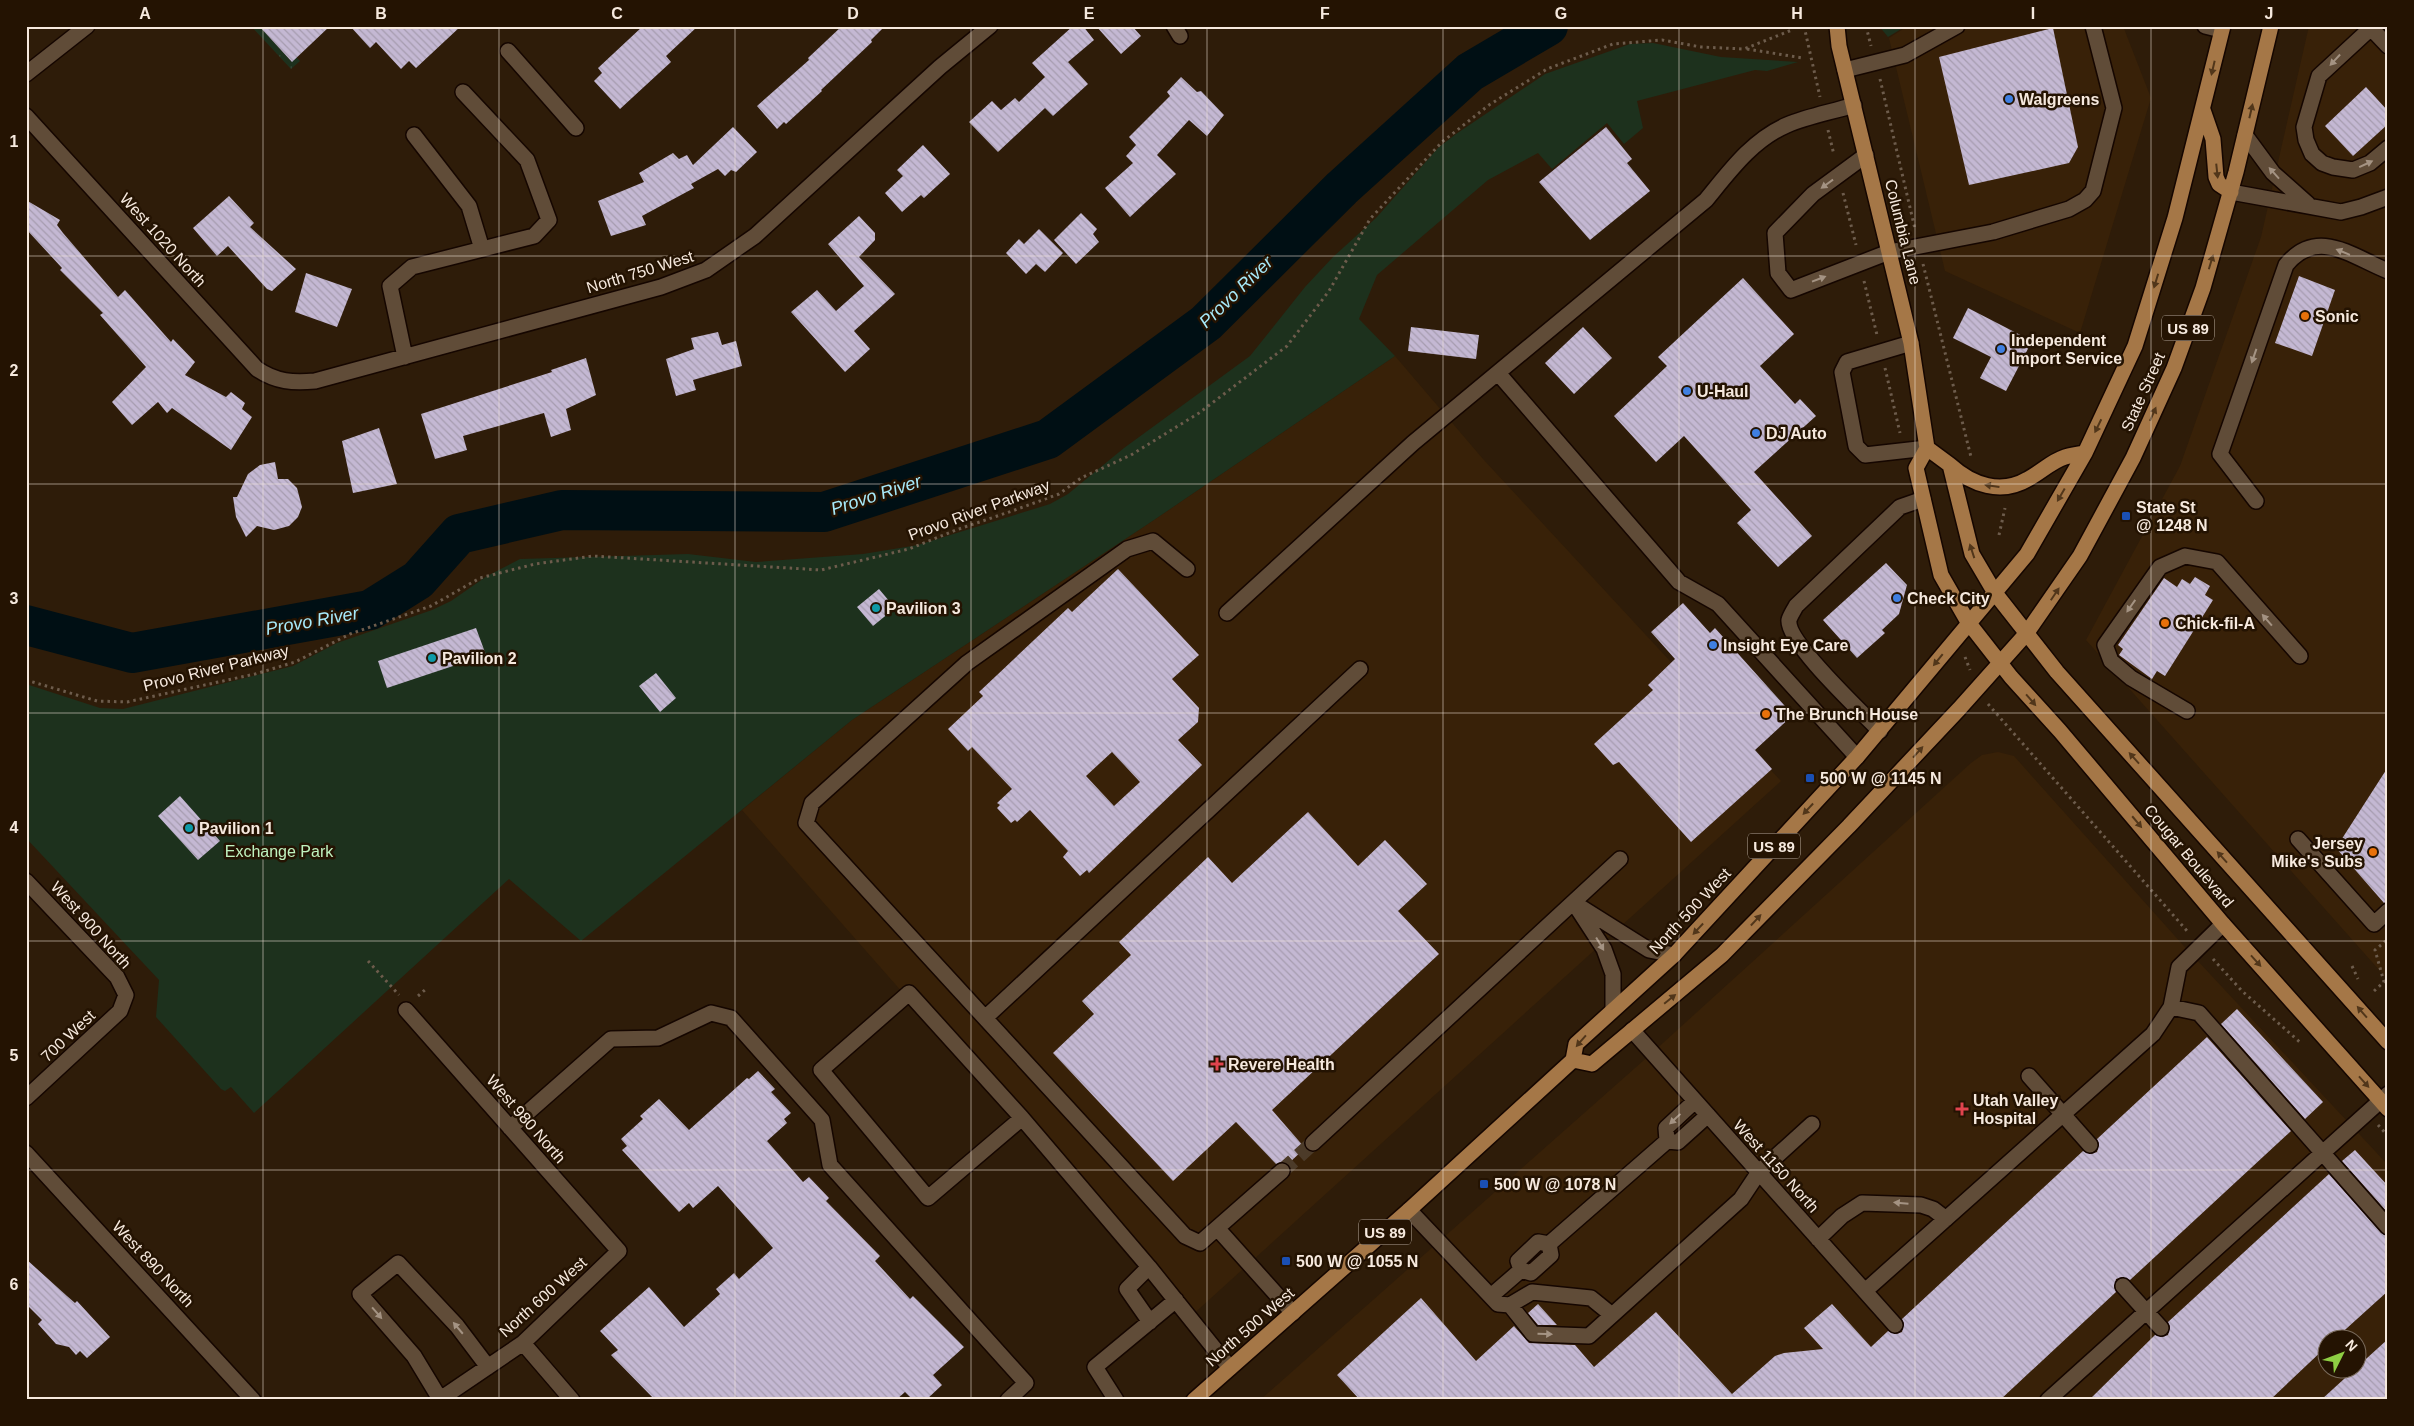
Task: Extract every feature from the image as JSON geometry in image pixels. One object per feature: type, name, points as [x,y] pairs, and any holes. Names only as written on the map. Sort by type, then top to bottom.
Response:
[{"type":"main road","name":"Columbia Lane","points":[[1837,26],[1839,46],[1911,343],[1927,448]]},
{"type":"main road","name":"State Street","points":[[2026,634],[2080,556],[2133,458],[2174,368],[2203,288],[2231,192],[2271,26]]},
{"type":"main road","name":"US 89","points":[[2203,110],[2222,28]]},
{"type":"main road","name":"State Street","points":[[1995,594],[2027,554],[2085,453],[2135,346],[2175,218],[2203,110]]},
{"type":"main road","points":[[2203,110],[2213,139],[2216,177],[2220,184],[2231,192]]},
{"type":"main road","points":[[1968,622],[1941,575],[1923,499],[1916,468],[1927,448],[1964,478],[1976,484],[2010,487],[2028,480],[2064,457],[2085,453]]},
{"type":"main road","points":[[1950,466],[1972,554],[1995,594]]},
{"type":"main road","name":"US 89","points":[[1968,622],[1995,594]]},
{"type":"main road","name":"Cougar Boulevard","points":[[1995,594],[2057,672],[2388,1042]]},
{"type":"main road","name":"Cougar Boulevard","points":[[1968,622],[2223,924],[2385,1101]]},
{"type":"main road","name":"North 500 West","points":[[1194,1400],[1409,1210],[1573,1060],[1576,1044],[1674,955],[1880,731],[1968,622]]},
{"type":"main road","name":"US 89","points":[[1573,1060],[1592,1064],[1722,955],[1959,710],[2026,634]]},
{"type":"street","points":[[26,74],[87,26]]},
{"type":"street","name":"North 750 West","points":[[280,380],[294,383],[315,381],[661,287],[706,270],[755,236],[940,67],[990,26]]},
{"type":"street","points":[[1845,70],[1905,55],[1957,26]]},
{"type":"street","points":[[1866,155],[1813,194],[1775,233],[1778,273],[1791,290],[1889,252],[1993,232],[2069,208],[2085,200],[2092,191],[2114,108],[2093,26]]},
{"type":"street","points":[[2205,26],[2222,28]]},
{"type":"street","points":[[2388,46],[2370,27],[2319,76],[2304,127],[2306,140],[2312,154],[2322,163],[2333,167],[2353,170],[2370,164],[2388,148]]},
{"type":"street","points":[[508,51],[576,128]]},
{"type":"street","points":[[405,357],[390,286],[412,267],[534,236],[549,220],[527,160],[463,92]]},
{"type":"street","points":[[1227,614],[1413,443],[1706,200],[1732,168],[1757,143],[1787,125],[1854,105]]},
{"type":"street","name":"West 1020 North","points":[[26,116],[257,369],[280,380]]},
{"type":"street","points":[[414,135],[469,206],[482,249]]},
{"type":"street","points":[[2245,135],[2273,172],[2309,205]]},
{"type":"street","points":[[2231,192],[2341,212],[2368,205],[2388,197]]},
{"type":"street","points":[[2256,501],[2220,454],[2286,265],[2295,253],[2304,247],[2323,245],[2388,271]]},
{"type":"street","points":[[1911,343],[1847,362],[1842,372],[1856,446],[1864,455],[1927,448]]},
{"type":"street","points":[[1498,373],[1679,582],[1718,604],[1857,757]]},
{"type":"street","points":[[1880,731],[1818,666],[1792,634],[1789,620],[1796,606],[1900,507],[1923,499]]},
{"type":"street","points":[[1186,569],[1153,541],[1127,549],[967,663],[812,803],[806,823],[1185,1236],[1200,1243],[1282,1170]]},
{"type":"street","points":[[2187,711],[2131,678],[2111,661],[2106,645],[2150,578],[2160,567],[2173,560],[2185,556],[2217,562],[2300,656]]},
{"type":"street","points":[[985,1018],[1360,669]]},
{"type":"street","points":[[2298,839],[2374,924],[2388,912]]},
{"type":"street","points":[[1313,1142],[1620,859]]},
{"type":"street","name":"West 900 North","points":[[26,881],[117,978],[126,995]]},
{"type":"street","points":[[1574,902],[1649,950],[1674,955]]},
{"type":"street","points":[[1574,902],[1604,949],[1613,974],[1613,1009]]},
{"type":"street","points":[[1865,1291],[2153,1034],[2171,1007],[2179,967],[2223,924]]},
{"type":"street","points":[[1022,1118],[928,1198],[821,1070],[909,993],[1022,1118],[1149,1267],[1230,1368]]},
{"type":"street","name":"700 West","points":[[26,1098],[120,1011],[126,995]]},
{"type":"street","points":[[2171,1007],[2199,1014],[2388,1227]]},
{"type":"street","name":"West 980 North","points":[[406,1010],[619,1251]]},
{"type":"street","points":[[510,1128],[612,1039],[658,1038],[711,1013],[731,1018],[822,1120],[830,1165],[1026,1383],[1008,1400]]},
{"type":"street","name":"West 1150 North","points":[[1632,1030],[1895,1325]]},
{"type":"street","points":[[2029,1076],[2090,1145]]},
{"type":"street","points":[[1667,1141],[1666,1128],[1695,1101]]},
{"type":"street","points":[[2048,1400],[2322,1153],[2385,1101]]},
{"type":"street","points":[[1491,1296],[1522,1270],[1531,1273],[1551,1255],[1548,1244],[1667,1141],[1678,1142],[1708,1116]]},
{"type":"street","points":[[1510,1305],[1533,1334],[1589,1336],[1741,1199],[1758,1172],[1812,1124]]},
{"type":"street","name":"West 890 North","points":[[26,1153],[253,1400]]},
{"type":"street","points":[[1818,1239],[1842,1216],[1862,1203],[1921,1205],[1933,1209],[1946,1219]]},
{"type":"street","points":[[1409,1210],[1498,1304],[1510,1305],[1532,1292],[1591,1298],[1612,1315]]},
{"type":"street","points":[[1217,1228],[1293,1313]]},
{"type":"street","name":"North 600 West","points":[[440,1399],[524,1343],[619,1251]]},
{"type":"street","points":[[440,1399],[414,1356],[360,1294],[398,1263],[457,1326],[488,1367]]},
{"type":"street","points":[[1149,1267],[1127,1289],[1150,1322]]},
{"type":"street","points":[[2123,1286],[2161,1328]]},
{"type":"street","points":[[1116,1400],[1095,1367],[1176,1300]]},
{"type":"street","points":[[524,1343],[572,1400]]},
{"type":"path","points":[[1804,26],[1807,44]]},
{"type":"path","points":[[1866,26],[1970,456],[1975,462]]},
{"type":"path","name":"Provo River Parkway","points":[[26,680],[97,701],[127,702],[255,674],[295,662],[350,634],[431,606],[480,578],[535,564],[593,556],[821,570],[909,549],[956,530],[1059,494],[1081,478],[1130,455],[1199,413],[1287,346],[1329,291],[1370,219],[1442,142],[1489,105],[1547,69],[1613,44],[1662,40],[1701,47],[1744,49],[1792,30]]},
{"type":"path","points":[[1744,49],[1803,58]]},
{"type":"path","points":[[1999,535],[2005,508]]},
{"type":"path","points":[[2374,991],[2384,982],[2375,950],[2387,940]]},
{"type":"path","points":[[368,961],[392,988]]},
{"type":"shaded area","points":[[1908,26],[2123,26],[2151,98],[2080,333],[1945,271],[1889,38]]},
{"type":"shaded area","points":[[2309,26],[2388,26],[2388,980],[2086,640],[2180,466],[2261,237]]},
{"type":"shaded area","name":"Revere Health","points":[[1395,356],[1483,459],[1781,781],[1189,1318],[742,810],[852,720],[1154,520]]},
{"type":"shaded area","name":"Utah Valley Hospital","points":[[1998,752],[2014,756],[2182,944],[2388,1165],[2388,1400],[1260,1400],[1652,1053],[1982,755]]},
{"type":"green space","points":[[251,26],[259,26],[291,61],[296,57],[300,61],[291,69]]},
{"type":"green space","points":[[1879,26],[1906,26],[1888,37]]},
{"type":"green space","name":"Exchange Park","points":[[1653,43],[1721,57],[1798,62],[1767,71],[1755,70],[1637,101],[1643,128],[1624,144],[1607,123],[1552,169],[1538,153],[1488,180],[1377,275],[1359,319],[1395,356],[1154,520],[852,720],[581,941],[509,879],[254,1113],[231,1087],[225,1091],[221,1089],[156,1017],[159,980],[26,838],[26,684],[100,708],[123,709],[293,666],[337,643],[432,610],[451,601],[487,576],[520,559],[688,554],[756,562],[863,554],[918,545],[1050,504],[1068,494],[1124,448],[1250,356],[1305,287],[1333,257],[1376,218],[1438,148],[1456,134],[1545,74],[1630,44]]},
{"type":"building","points":[[259,26],[330,26],[292,62]]},
{"type":"building","points":[[350,26],[461,26],[416,68],[409,61],[401,69],[376,42],[370,48]]},
{"type":"building","points":[[643,26],[698,26],[666,56],[671,62],[620,109],[594,81],[602,73],[598,68]]},
{"type":"building","points":[[842,26],[885,26],[871,40],[872,42],[822,91],[786,124],[784,122],[777,129],[757,106],[809,60],[808,58]]},
{"type":"building","points":[[1073,26],[1083,26],[1094,40],[1068,62],[1088,84],[1053,116],[1045,108],[998,152],[969,122],[992,101],[1001,110],[1015,98],[1019,102],[1045,77],[1032,63]]},
{"type":"building","points":[[1096,26],[1132,26],[1141,36],[1121,54]]},
{"type":"building","name":"Walgreens","points":[[2053,28],[2078,147],[2069,163],[1969,185],[1939,57]]},
{"type":"building","points":[[1181,77],[1197,92],[1201,91],[1224,115],[1207,136],[1189,120],[1157,155],[1176,174],[1130,217],[1105,188],[1133,163],[1126,156],[1136,145],[1129,137],[1170,96],[1167,92]]},
{"type":"building","points":[[2366,87],[2388,111],[2388,124],[2353,156],[2325,126]]},
{"type":"building","points":[[733,127],[757,152],[736,172],[731,170],[725,176],[718,169],[691,184],[694,188],[642,216],[646,225],[611,236],[598,201],[644,182],[639,173],[673,153],[679,159],[687,155],[693,165]]},
{"type":"building","points":[[1606,127],[1632,159],[1627,163],[1650,191],[1590,240],[1539,182]]},
{"type":"building","points":[[923,145],[950,174],[924,198],[921,195],[902,212],[885,193],[903,176],[897,170]]},
{"type":"building","points":[[229,196],[254,223],[250,227],[296,269],[272,291],[267,289],[228,246],[217,256],[193,228]]},
{"type":"building","points":[[26,200],[60,220],[57,225],[63,233],[118,297],[125,290],[171,342],[173,339],[195,362],[185,375],[226,397],[231,392],[245,403],[242,409],[252,417],[231,450],[172,408],[167,413],[158,402],[132,425],[112,402],[146,367],[100,315],[103,313],[60,270],[62,268],[26,229]]},
{"type":"building","points":[[1081,213],[1097,229],[1093,234],[1099,242],[1076,264],[1054,240]]},
{"type":"building","points":[[859,216],[875,233],[875,240],[859,257],[895,294],[854,331],[870,349],[845,372],[791,312],[817,290],[836,311],[864,286],[828,244]]},
{"type":"building","points":[[1039,229],[1063,253],[1045,272],[1036,264],[1026,274],[1006,253],[1019,239],[1024,244]]},
{"type":"building","points":[[306,273],[352,289],[337,327],[295,312]]},
{"type":"building","name":"Sonic","points":[[2299,276],[2335,290],[2312,356],[2275,343]]},
{"type":"building","points":[[1743,278],[1794,334],[1760,366],[1795,404],[1800,399],[1816,416],[1754,472],[1812,536],[1778,567],[1737,523],[1751,510],[1684,436],[1656,462],[1614,416],[1667,366],[1658,357]]},
{"type":"building","name":"Independent Import Service","points":[[1968,308],[2032,341],[2006,391],[1980,378],[1991,357],[1953,338]]},
{"type":"building","points":[[1411,327],[1479,335],[1476,359],[1408,351]]},
{"type":"building","points":[[1583,327],[1612,358],[1574,394],[1545,363]]},
{"type":"building","points":[[718,332],[722,345],[736,341],[742,366],[693,380],[696,390],[676,396],[666,359],[694,349],[691,338]]},
{"type":"building","points":[[586,358],[596,395],[566,409],[571,430],[551,437],[544,413],[463,436],[467,450],[435,459],[421,414],[552,372],[551,370]]},
{"type":"building","points":[[379,428],[397,484],[353,493],[342,441]]},
{"type":"building","points":[[275,462],[278,479],[288,479],[297,488],[302,507],[298,517],[289,526],[274,530],[257,526],[246,537],[236,517],[233,497],[237,497],[248,474],[260,465]]},
{"type":"building","points":[[1886,563],[1907,585],[1899,614],[1882,630],[1885,633],[1857,658],[1823,620]]},
{"type":"building","points":[[1118,569],[1199,655],[1172,679],[1199,708],[1198,722],[1178,740],[1202,765],[1089,873],[1087,870],[1080,876],[1063,857],[1068,851],[1030,810],[1017,822],[1015,820],[1011,823],[997,808],[1000,805],[997,803],[1012,789],[972,747],[968,751],[948,729],[983,696],[979,692],[1068,608],[1072,612]],"holes":[[[1112,752],[1140,782],[1114,806],[1086,776]]]},
{"type":"building","name":"Chick-fil-A","points":[[2195,577],[2210,586],[2205,595],[2213,600],[2165,676],[2157,671],[2152,679],[2119,655],[2123,649],[2118,645],[2164,578],[2177,587],[2182,579],[2190,584]]},
{"type":"building","name":"Pavilion 3","points":[[879,589],[895,608],[873,626],[857,607]]},
{"type":"building","points":[[1683,603],[1710,633],[1715,628],[1793,715],[1755,750],[1772,769],[1691,842],[1619,762],[1613,765],[1594,744],[1653,690],[1648,685],[1675,659],[1651,632]]},
{"type":"building","name":"Pavilion 2","points":[[476,628],[486,655],[387,688],[378,661]]},
{"type":"building","points":[[656,673],[676,698],[660,712],[639,686]]},
{"type":"building","points":[[2388,767],[2388,902],[2384,903],[2336,848]]},
{"type":"building","name":"Pavilion 1","points":[[180,796],[220,841],[198,860],[158,816]]},
{"type":"building","points":[[1308,812],[1358,866],[1385,840],[1427,884],[1398,911],[1439,954],[1272,1110],[1305,1148],[1288,1164],[1281,1162],[1276,1164],[1236,1122],[1173,1181],[1053,1053],[1094,1014],[1082,1001],[1131,955],[1119,942],[1208,857],[1232,883]]},
{"type":"building","points":[[2237,1009],[2323,1102],[2305,1119],[2221,1024]]},
{"type":"building","points":[[2207,1037],[2291,1131],[2130,1280],[2122,1277],[2116,1279],[2114,1287],[2116,1292],[2000,1400],[1360,1400],[1337,1375],[1421,1298],[1476,1361],[1514,1326],[1529,1343],[1575,1345],[1594,1367],[1656,1312],[1732,1394],[1775,1356],[1784,1353],[1823,1349],[1804,1328],[1832,1304],[1871,1347],[1888,1331],[1896,1334],[1902,1332],[1904,1324],[1902,1319],[2083,1151],[2091,1154],[2097,1152],[2099,1144],[2097,1139]]},
{"type":"building","points":[[758,1071],[775,1089],[771,1092],[791,1113],[784,1119],[787,1123],[767,1141],[803,1182],[809,1177],[829,1198],[826,1201],[880,1256],[875,1261],[910,1299],[913,1296],[964,1347],[933,1375],[942,1385],[926,1400],[913,1400],[905,1392],[896,1400],[655,1400],[611,1355],[618,1350],[600,1331],[649,1287],[684,1327],[720,1294],[716,1289],[734,1273],[739,1279],[773,1248],[718,1186],[693,1208],[689,1203],[679,1212],[622,1150],[627,1146],[621,1139],[643,1119],[640,1116],[659,1099],[689,1130],[747,1078],[749,1079]]},
{"type":"building","points":[[2355,1150],[2388,1186],[2388,1213],[2342,1161]]},
{"type":"building","points":[[2329,1174],[2381,1233],[2388,1236],[2388,1291],[2347,1328],[2316,1328],[2316,1356],[2270,1400],[2089,1400],[2155,1335],[2162,1337],[2168,1335],[2170,1327],[2168,1322]]},
{"type":"building","points":[[26,1259],[75,1303],[77,1301],[110,1337],[87,1358],[80,1351],[76,1355],[69,1347],[56,1344],[38,1324],[42,1320],[26,1304]]},
{"type":"building","points":[[1538,1304],[1557,1325],[1538,1325],[1528,1313]]},
{"type":"building","points":[[2388,1339],[2388,1400],[2321,1400],[2345,1378],[2366,1378],[2366,1359]]},
{"type":"waterway","name":"Provo River","points":[[26,625],[132,653],[370,610],[418,580],[459,534],[562,510],[824,512],[1048,439],[1206,323],[1342,188],[1470,72],[1548,26]]},
{"type":"tunnel","points":[[1282,1171],[1313,1143]]},
{"type":"place","name":"Walgreens","points":[[2009,99]]},
{"type":"place","name":"Sonic","points":[[2305,316]]},
{"type":"place","name":"Independent Import Service","points":[[2001,349]]},
{"type":"place","name":"U-Haul","points":[[1687,391]]},
{"type":"place","name":"DJ Auto","points":[[1756,433]]},
{"type":"place","name":"State St @ 1248 N","points":[[2126,516]]},
{"type":"place","name":"Check City","points":[[1897,598]]},
{"type":"place","name":"Pavilion 3","points":[[876,608]]},
{"type":"place","name":"Chick-fil-A","points":[[2165,623]]},
{"type":"place","name":"Insight Eye Care","points":[[1713,645]]},
{"type":"place","name":"Pavilion 2","points":[[432,658]]},
{"type":"place","name":"The Brunch House","points":[[1766,714]]},
{"type":"place","name":"500 W @ 1145 N","points":[[1810,778]]},
{"type":"place","name":"Pavilion 1","points":[[189,828]]},
{"type":"place","name":"Jersey Mike's Subs","points":[[2373,852]]},
{"type":"place","name":"Revere Health","points":[[1217,1064]]},
{"type":"place","name":"Utah Valley Hospital","points":[[1962,1109]]},
{"type":"place","name":"500 W @ 1078 N","points":[[1484,1184]]},
{"type":"place","name":"500 W @ 1055 N","points":[[1286,1261]]}]
